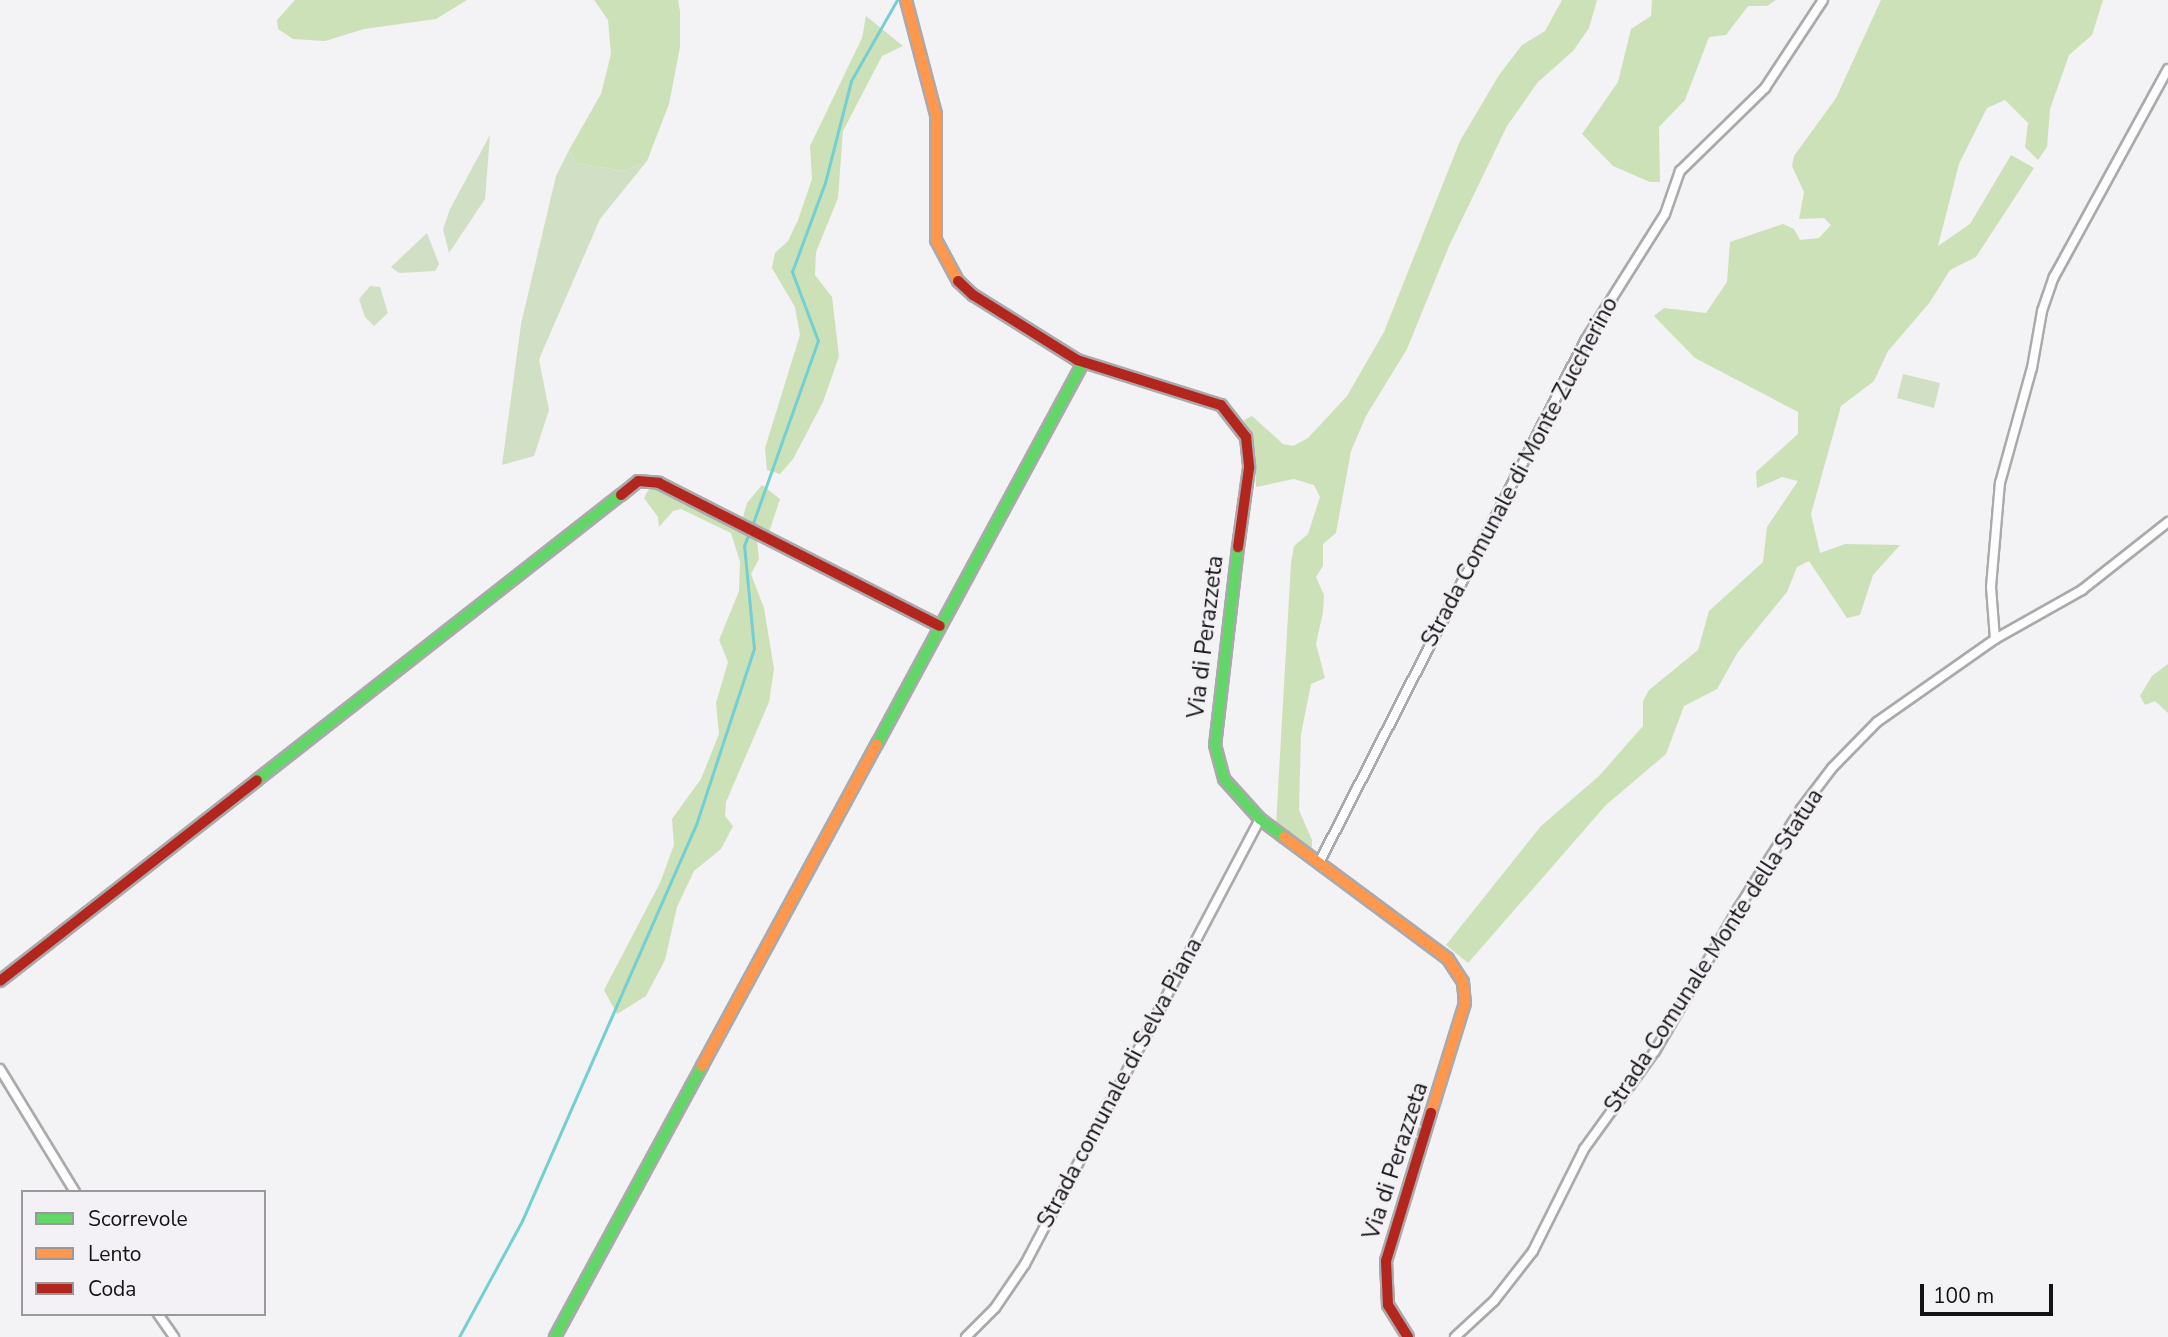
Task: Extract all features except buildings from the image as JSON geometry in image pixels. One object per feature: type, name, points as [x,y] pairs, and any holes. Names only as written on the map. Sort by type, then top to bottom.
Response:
[{"type":"street","name":"Via di Perazzeta","points":[[906,0],[936,114],[939,254],[951,274],[973,295],[1083,363],[1216,403],[1232,414],[1246,437],[1249,468],[1214,737],[1224,779],[1260,819],[1448,959],[1465,990],[1440,1092],[1386,1261],[1389,1309],[1408,1337]]},
{"type":"street","name":"Strada Comunale di Monte Zuccherino","points":[[1319,863],[1585,341],[1665,214],[1681,169],[1765,88],[1823,0]]},
{"type":"street","points":[[1995,639],[1991,587],[2000,483],[2032,368],[2042,311],[2054,277],[2168,69]]},
{"type":"street","points":[[555,1337],[1083,363]]},
{"type":"street","points":[[0,981],[638,481],[659,483],[940,626]]},
{"type":"street","name":"Strada Comunale Monte della Statua","points":[[1455,1337],[1494,1301],[1533,1251],[1584,1149],[1656,1051],[1801,809],[1877,722],[1995,639],[2082,590],[2168,522]]},
{"type":"street","name":"Strada comunale di Selva Piana","points":[[966,1337],[995,1308],[1025,1264],[1260,819]]},
{"type":"street","points":[[0,1069],[74,1190]]},
{"type":"street","points":[[159,1316],[174,1337]]},
{"type":"green space","points":[[295,0],[467,0],[436,19],[364,29],[325,41],[293,39],[278,29],[277,20]]},
{"type":"green space","points":[[594,0],[678,0],[680,11],[680,47],[669,104],[647,161],[624,171],[576,163],[569,150],[601,94],[611,54],[608,20]]},
{"type":"green space","points":[[1562,0],[1597,0],[1589,28],[1573,51],[1538,82],[1507,126],[1449,246],[1407,349],[1366,416],[1351,451],[1336,533],[1323,544],[1323,566],[1316,577],[1324,595],[1323,612],[1316,644],[1325,678],[1311,684],[1301,734],[1299,810],[1312,840],[1312,847],[1307,849],[1276,825],[1291,563],[1294,546],[1308,534],[1320,497],[1314,485],[1294,479],[1256,487],[1255,452],[1244,420],[1252,416],[1283,444],[1293,446],[1308,438],[1347,396],[1384,332],[1460,141],[1499,75],[1522,45],[1545,31]]},
{"type":"green space","points":[[1652,0],[1776,0],[1767,6],[1748,6],[1726,35],[1709,37],[1685,100],[1659,127],[1660,182],[1650,182],[1613,166],[1582,134],[1618,82],[1631,29],[1651,16]]},
{"type":"green space","points":[[1881,0],[2103,0],[2092,35],[2069,55],[2050,109],[2047,147],[2038,160],[2025,147],[2028,123],[2005,100],[1987,108],[1959,164],[1938,246],[1970,224],[2011,155],[2034,168],[1976,257],[1950,270],[1930,302],[1888,351],[1874,381],[1841,406],[1811,514],[1820,553],[1845,544],[1900,545],[1873,575],[1860,615],[1847,618],[1809,561],[1797,567],[1787,592],[1738,652],[1717,689],[1684,706],[1666,754],[1606,805],[1468,963],[1446,945],[1541,826],[1599,776],[1643,726],[1643,701],[1649,690],[1698,650],[1709,611],[1763,562],[1767,527],[1798,481],[1782,477],[1757,488],[1756,472],[1798,434],[1798,412],[1695,358],[1654,316],[1664,308],[1706,313],[1727,282],[1730,242],[1783,224],[1794,229],[1800,240],[1819,238],[1831,225],[1824,218],[1799,219],[1804,192],[1792,166],[1794,156],[1836,98]]},
{"type":"green space","points":[[866,16],[903,46],[882,56],[843,131],[838,198],[816,252],[815,275],[832,297],[839,356],[823,402],[793,459],[780,474],[767,470],[765,448],[800,335],[795,307],[772,268],[775,253],[788,241],[798,220],[812,179],[810,146],[862,38]]},
{"type":"green space","points":[[490,135],[485,199],[449,253],[443,229],[450,209]]},
{"type":"green space","points":[[569,150],[576,163],[624,171],[647,161],[600,219],[539,360],[549,410],[534,456],[502,465],[521,324],[556,176]]},
{"type":"green space","points":[[427,233],[439,264],[435,271],[399,273],[391,267]]},
{"type":"green space","points":[[370,286],[380,287],[388,313],[374,326],[365,317],[359,299]]},
{"type":"green space","points":[[1903,374],[1940,383],[1934,408],[1897,398]]},
{"type":"green space","points":[[762,485],[780,499],[769,532],[743,517],[747,503]]},
{"type":"green space","points":[[659,487],[757,541],[759,559],[751,574],[764,608],[774,669],[769,702],[726,802],[725,816],[733,826],[721,849],[694,871],[677,907],[665,960],[646,996],[617,1014],[604,990],[660,883],[674,845],[672,819],[701,779],[719,734],[716,703],[728,662],[719,640],[739,591],[740,562],[731,533],[681,509],[673,511],[659,527],[658,517],[644,498],[649,489]]},
{"type":"green space","points":[[2168,664],[2168,713],[2155,701],[2145,705],[2140,696],[2152,676]]},
{"type":"waterway","points":[[752,526],[818,341],[792,272],[825,183],[851,81],[897,0]]},
{"type":"waterway","points":[[459,1337],[522,1221],[696,825],[754,649],[744,546],[749,533]]},
{"type":"traffic: fast","points":[[877,744],[1083,363]]},
{"type":"traffic: fast","points":[[257,780],[621,495]]},
{"type":"traffic: fast","points":[[1238,547],[1215,745],[1224,779],[1260,819],[1284,837]]},
{"type":"traffic: fast","points":[[555,1337],[702,1066]]},
{"type":"traffic: slow","points":[[906,0],[936,114],[936,240],[958,281]]},
{"type":"traffic: slow","points":[[702,1066],[877,744]]},
{"type":"traffic: slow","points":[[1284,837],[1448,959],[1463,982],[1465,1003],[1431,1113]]},
{"type":"traffic: jam","points":[[958,281],[973,295],[1077,360],[1221,405],[1246,437],[1249,468],[1238,547]]},
{"type":"traffic: jam","points":[[621,495],[638,481],[659,483],[940,626]]},
{"type":"traffic: jam","points":[[0,981],[257,780]]},
{"type":"traffic: jam","points":[[1408,1337],[1388,1305],[1386,1261],[1431,1113]]}]
